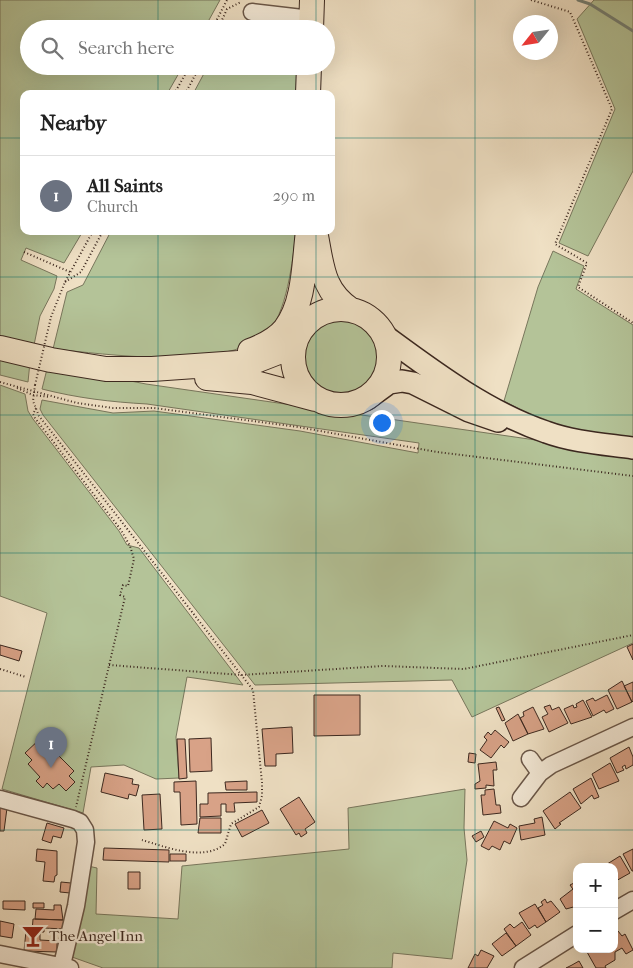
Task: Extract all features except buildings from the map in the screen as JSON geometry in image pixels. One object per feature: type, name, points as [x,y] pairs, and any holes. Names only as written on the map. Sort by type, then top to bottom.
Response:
[{"type":"highway","points":[[308,90],[309,75]]},
{"type":"highway","points":[[152,369],[218,360],[249,352],[269,343],[285,328],[296,305],[308,235]]},
{"type":"highway","points":[[309,235],[309,286],[304,318],[292,361],[296,376],[304,389],[315,399]]},
{"type":"highway","points":[[152,369],[252,382],[328,404],[342,406],[355,404],[367,399],[380,387],[388,371],[390,353],[385,336],[376,324],[365,315],[351,310],[338,301],[331,292],[326,281],[317,235]]},
{"type":"highway","points":[[0,348],[51,360],[106,369],[152,369],[253,362],[297,339],[310,320],[322,312],[336,309],[351,310]]},
{"type":"main road","points":[[385,336],[439,375],[521,422],[569,438],[633,448]]},
{"type":"main road","points":[[367,399],[389,383],[402,381],[413,383],[469,411],[498,421],[521,422]]},
{"type":"street","points":[[249,7],[311,16]]},
{"type":"street","points":[[521,798],[540,773],[551,765],[633,727]]},
{"type":"street","points":[[530,759],[540,773]]},
{"type":"street","points":[[0,799],[80,822],[85,830],[86,842],[66,967],[0,954]]},
{"type":"street","points":[[618,909],[633,900]]},
{"type":"street","points":[[523,968],[573,937]]},
{"type":"path","points":[[217,20],[228,0]]},
{"type":"path","points":[[531,0],[570,12],[612,109],[555,244],[587,262],[578,287],[633,323]]},
{"type":"path","points":[[222,20],[227,9],[233,5],[249,7]]},
{"type":"path","points":[[176,90],[185,75]]},
{"type":"path","points":[[187,90],[195,75]]},
{"type":"path","points":[[91,235],[65,282],[50,317],[33,394],[39,416],[253,690],[257,709],[262,796],[259,807],[235,820],[231,824],[225,844],[212,851],[190,852],[142,840]]},
{"type":"path","points":[[65,282],[81,272],[101,235]]},
{"type":"path","points":[[24,252],[70,272]]},
{"type":"path","points":[[0,382],[13,385],[33,394],[77,403],[113,408],[154,408],[298,427],[437,452],[633,476]]},
{"type":"path","points":[[37,408],[33,414],[35,418],[121,530],[134,560],[128,586],[123,585],[120,595],[125,597],[73,819]]},
{"type":"path","points":[[109,665],[241,675],[383,666],[464,669],[633,635]]},
{"type":"path","points":[[0,669],[26,677]]},
{"type":"green space","points":[[0,0],[220,0],[209,20],[20,20],[20,75],[178,75],[169,90],[20,90],[20,235],[81,235],[64,263],[26,248],[21,260],[57,276],[54,289],[40,316],[34,345],[0,337]]},
{"type":"green space","points":[[594,0],[633,0],[633,171],[588,256],[559,243],[615,109],[577,19]]},
{"type":"green space","points":[[203,75],[298,75],[296,90],[195,90]]},
{"type":"green space","points":[[109,235],[296,235],[288,286],[279,315],[273,326],[265,335],[246,346],[221,353],[193,357],[163,357],[53,349],[67,292],[83,285]]},
{"type":"green space","points":[[553,251],[584,266],[576,289],[633,325],[633,440],[558,430],[504,401],[538,287]]},
{"type":"green space","points":[[338,318],[353,321],[366,329],[374,342],[377,357],[374,372],[366,385],[353,393],[338,396],[323,393],[310,385],[302,372],[299,357],[302,342],[310,329],[323,321]]},
{"type":"green space","points":[[0,355],[30,362],[28,382],[0,375]]},
{"type":"green space","points":[[48,365],[146,384],[633,454],[633,643],[472,717],[452,680],[255,685],[43,415],[40,409],[42,400],[113,413],[154,411],[300,431],[418,453],[419,443],[147,404],[68,395],[42,389]]},
{"type":"green space","points":[[0,385],[25,394],[28,411],[33,419],[119,531],[127,545],[139,548],[243,685],[187,677],[176,737],[179,778],[156,779],[124,765],[91,767],[83,813],[2,789],[47,613],[0,596]]},
{"type":"green space","points":[[465,789],[464,828],[467,860],[452,959],[393,953],[392,968],[103,968],[72,957],[88,866],[97,868],[96,914],[178,919],[182,866],[349,849],[348,808]]},
{"type":"waterway","points":[[578,0],[590,4],[633,31]]},
{"type":"place","name":"All Saints","points":[[51,768]]},
{"type":"place","name":"The Angel Inn","points":[[33,936]]}]
